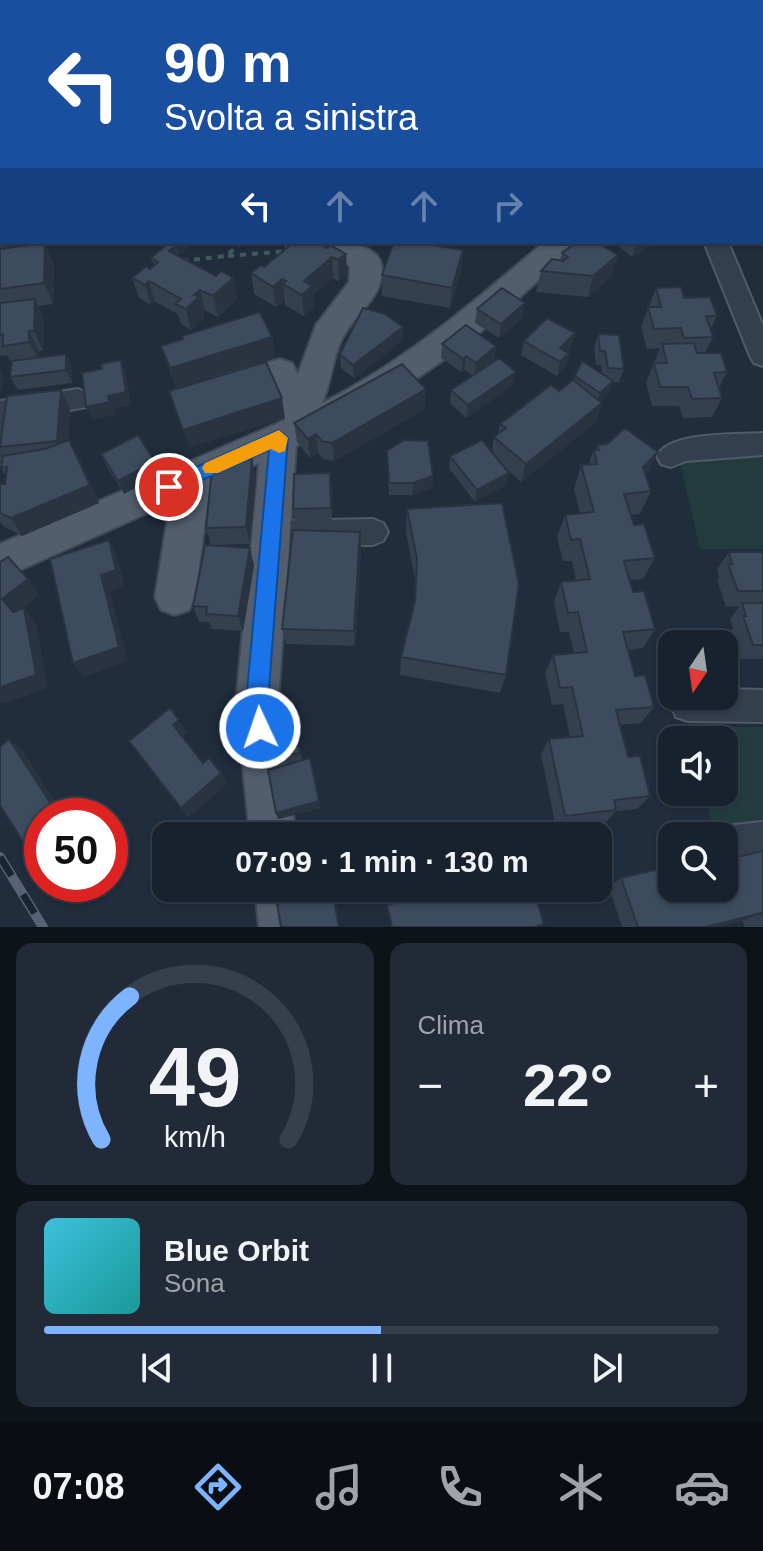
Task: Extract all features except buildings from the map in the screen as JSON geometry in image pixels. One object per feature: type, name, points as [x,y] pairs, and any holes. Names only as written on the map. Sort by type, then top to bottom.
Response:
[{"type":"main road","points":[[271,822],[257,702],[271,534],[299,418],[327,334],[365,284],[365,261],[331,244]]},
{"type":"main road","points":[[0,562],[193,476],[299,418],[368,395],[457,334],[561,244]]},
{"type":"main road","points":[[190,398],[280,372],[299,418]]},
{"type":"main road","points":[[175,597],[193,476]]},
{"type":"main road","points":[[280,902],[283,927]]},
{"type":"street","points":[[717,244],[763,356]]},
{"type":"street","points":[[0,453],[6,410],[78,400]]},
{"type":"street","points":[[671,456],[682,450],[763,444]]},
{"type":"street","points":[[271,534],[373,532]]},
{"type":"street","points":[[738,706],[763,706]]},
{"type":"street","points":[[738,843],[763,840]]},
{"type":"path","points":[[226,256],[240,244]]},
{"type":"path","points":[[286,250],[288,244]]},
{"type":"path","points":[[191,269],[178,262],[286,250],[293,254]]},
{"type":"green space","points":[[763,451],[763,549],[700,549],[678,454]]},
{"type":"green space","points":[[738,727],[763,727],[763,831],[738,833],[738,822],[710,822],[708,806],[738,806]]},
{"type":"railway","points":[[0,857],[43,927]]},
{"type":"slow traffic","points":[[212,468],[279,438],[279,446]]},
{"type":"route","points":[[169,487],[279,438],[257,702],[260,728]]}]
